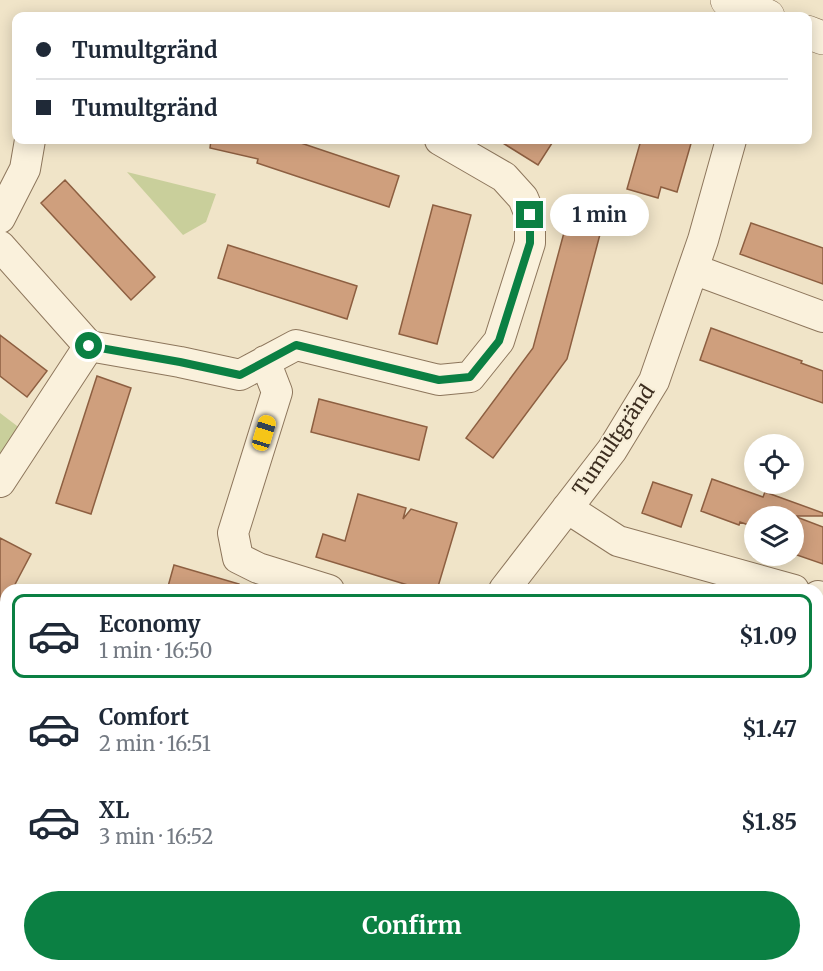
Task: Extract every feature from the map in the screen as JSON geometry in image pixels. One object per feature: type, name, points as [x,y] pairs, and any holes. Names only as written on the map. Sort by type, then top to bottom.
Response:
[{"type":"street","points":[[727,0],[757,12]]},
{"type":"street","points":[[0,218],[25,169],[29,144]]},
{"type":"street","points":[[0,246],[89,346],[240,375],[296,345],[439,380],[470,377],[499,341],[530,243],[530,215],[523,198],[504,177],[447,144]]},
{"type":"street","name":"Tumultgränd","points":[[509,584],[612,450],[654,381],[703,240],[730,144]]},
{"type":"street","points":[[693,269],[823,317]]},
{"type":"street","points":[[0,481],[89,346]]},
{"type":"street","points":[[265,361],[277,392],[233,533],[238,558],[258,568],[310,584]]},
{"type":"street","name":"Tumultgränd","points":[[567,508],[618,541],[772,584]]},
{"type":"green space","points":[[127,172],[216,194],[206,222],[183,235]]},
{"type":"green space","points":[[0,413],[25,432],[0,463]]},
{"type":"building","points":[[210,144],[304,144],[399,176],[389,207],[257,163],[258,159],[210,148]]},
{"type":"building","points":[[504,144],[551,144],[538,165]]},
{"type":"building","points":[[640,144],[691,144],[677,192],[661,187],[658,198],[627,189]]},
{"type":"building","points":[[65,180],[155,277],[131,300],[41,203]]},
{"type":"building","points":[[433,205],[471,215],[437,344],[399,334]]},
{"type":"building","points":[[569,214],[603,223],[567,359],[493,458],[466,438],[533,348]]},
{"type":"building","points":[[751,223],[823,248],[823,284],[740,254]]},
{"type":"building","points":[[228,245],[357,286],[347,319],[218,278]]},
{"type":"building","points":[[711,328],[802,361],[801,363],[823,371],[823,403],[700,360]]},
{"type":"building","points":[[0,335],[47,371],[27,397],[0,376]]},
{"type":"building","points":[[97,376],[131,388],[91,514],[56,503]]},
{"type":"building","points":[[319,399],[427,427],[419,460],[311,432]]},
{"type":"building","points":[[712,479],[744,490],[744,494],[763,497],[764,494],[771,494],[804,506],[744,506],[744,523],[740,522],[739,525],[701,511]]},
{"type":"building","points":[[653,482],[692,495],[681,527],[642,513]]},
{"type":"building","points":[[358,494],[406,508],[403,519],[411,509],[457,523],[439,584],[404,584],[316,557],[323,534],[345,541]]},
{"type":"building","points":[[804,506],[823,513],[823,516],[804,516]]},
{"type":"building","points":[[804,520],[823,527],[823,564],[804,557]]},
{"type":"building","points":[[0,538],[31,554],[15,584],[0,584]]},
{"type":"building","points":[[174,565],[239,584],[169,584]]},
{"type":"route","points":[[89,346],[240,375],[296,345],[439,380],[470,377],[499,341],[530,243],[530,215]]}]
